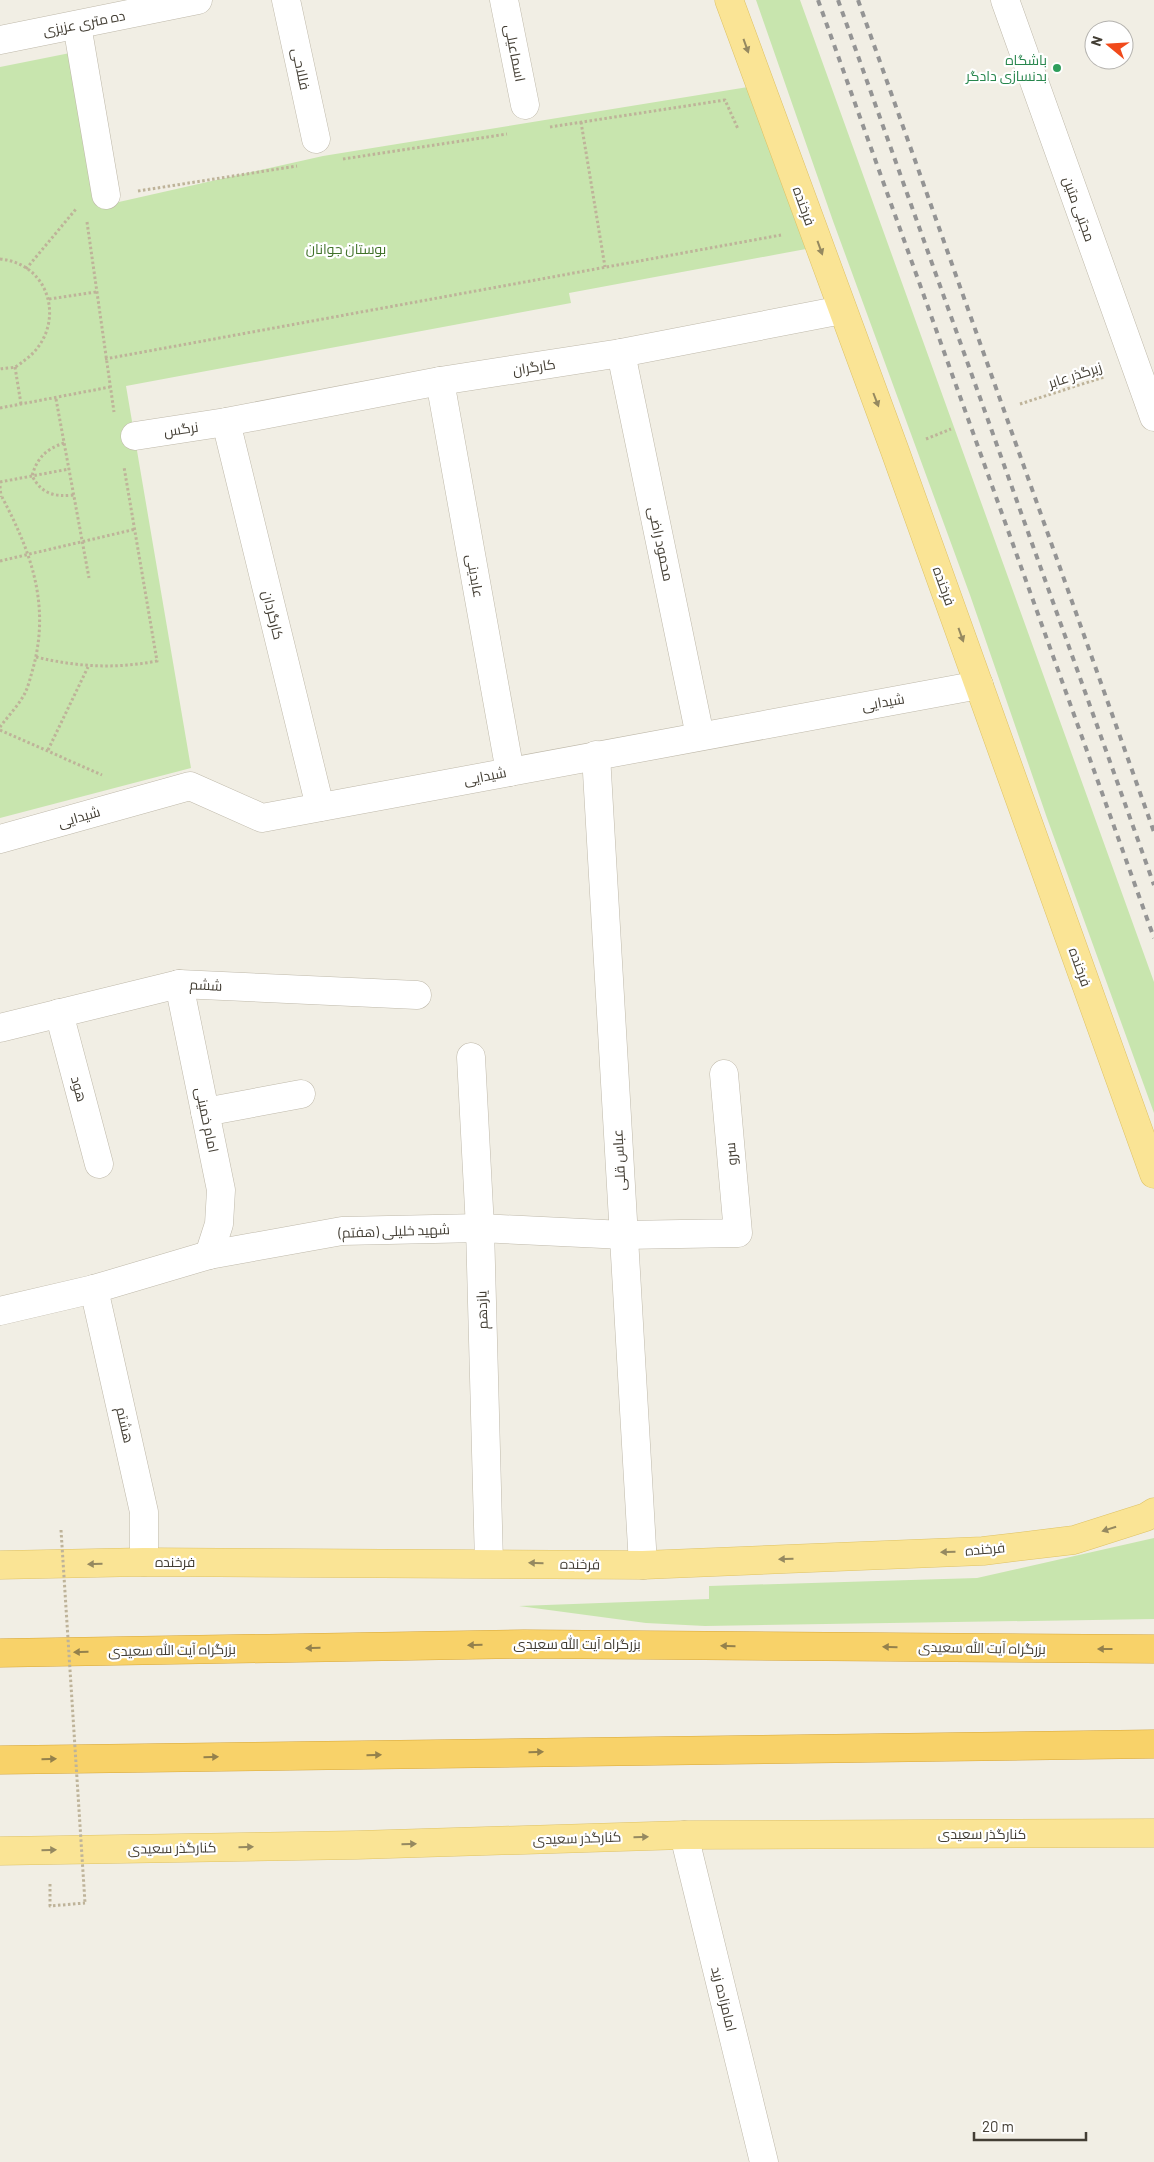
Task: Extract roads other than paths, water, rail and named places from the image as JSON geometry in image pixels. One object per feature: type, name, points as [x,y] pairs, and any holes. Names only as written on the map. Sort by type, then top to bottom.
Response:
[{"type":"highway","name":"بزرگراه آیت الله سعیدی","points":[[0,1653],[524,1644],[1154,1649]]},
{"type":"highway","points":[[0,1760],[1154,1744]]},
{"type":"main road","name":"فرخنده","points":[[729,0],[899,460],[1154,1174]]},
{"type":"main road","name":"فرخنده","points":[[0,1565],[144,1562],[643,1565],[983,1551],[1074,1540],[1146,1517],[1154,1512]]},
{"type":"main road","name":"کنارگذر سعیدی","points":[[0,1851],[347,1846],[684,1835],[1154,1833]]},
{"type":"street","name":"ده متری عزیزی","points":[[0,40],[198,0]]},
{"type":"street","name":"فللاحی","points":[[286,0],[316,139]]},
{"type":"street","name":"اسماعیلی","points":[[504,0],[525,105]]},
{"type":"street","name":"مجتبی متین","points":[[1004,0],[1136,368],[1152,407]]},
{"type":"street","points":[[77,24],[95,197]]},
{"type":"street","name":"کارگران","points":[[226,422],[440,381],[621,353],[842,310]]},
{"type":"street","name":"محمود راضی","points":[[621,353],[700,736]]},
{"type":"street","name":"عابدینی","points":[[440,381],[510,772]]},
{"type":"street","name":"نرگس","points":[[135,436],[226,422]]},
{"type":"street","name":"کارگردان","points":[[226,422],[320,807]]},
{"type":"street","name":"شیدایی","points":[[0,839],[190,786],[262,818],[979,684]]},
{"type":"street","name":"عباس قلی","points":[[596,755],[643,1565]]},
{"type":"street","name":"ششم","points":[[0,1028],[180,984],[418,995]]},
{"type":"street","name":"امام خمینی","points":[[180,984],[221,1190],[219,1224],[209,1255]]},
{"type":"street","name":"هود","points":[[59,1013],[98,1164]]},
{"type":"street","name":"یازدهم","points":[[471,1057],[480,1228],[489,1563]]},
{"type":"street","name":"سرو","points":[[724,1074],[738,1233]]},
{"type":"street","points":[[205,1112],[301,1094]]},
{"type":"street","name":"شهید خلیلی (هفتم)","points":[[0,1311],[94,1289],[209,1255],[342,1231],[480,1228],[624,1235],[738,1233]]},
{"type":"street","name":"هشتم","points":[[94,1289],[144,1512],[144,1562]]},
{"type":"street","name":"امامزاده زید","points":[[684,1835],[764,2162]]},
{"type":"railway","points":[[818,0],[1154,938]]},
{"type":"railway","points":[[838,0],[1154,885]]},
{"type":"railway","points":[[858,0],[1154,832]]},
{"type":"place","name":"باشگاه بدنسازی دادگر","points":[[1057,68]]},
{"type":"park label","name":"بوستان جوانان","points":[[346,249]]}]
